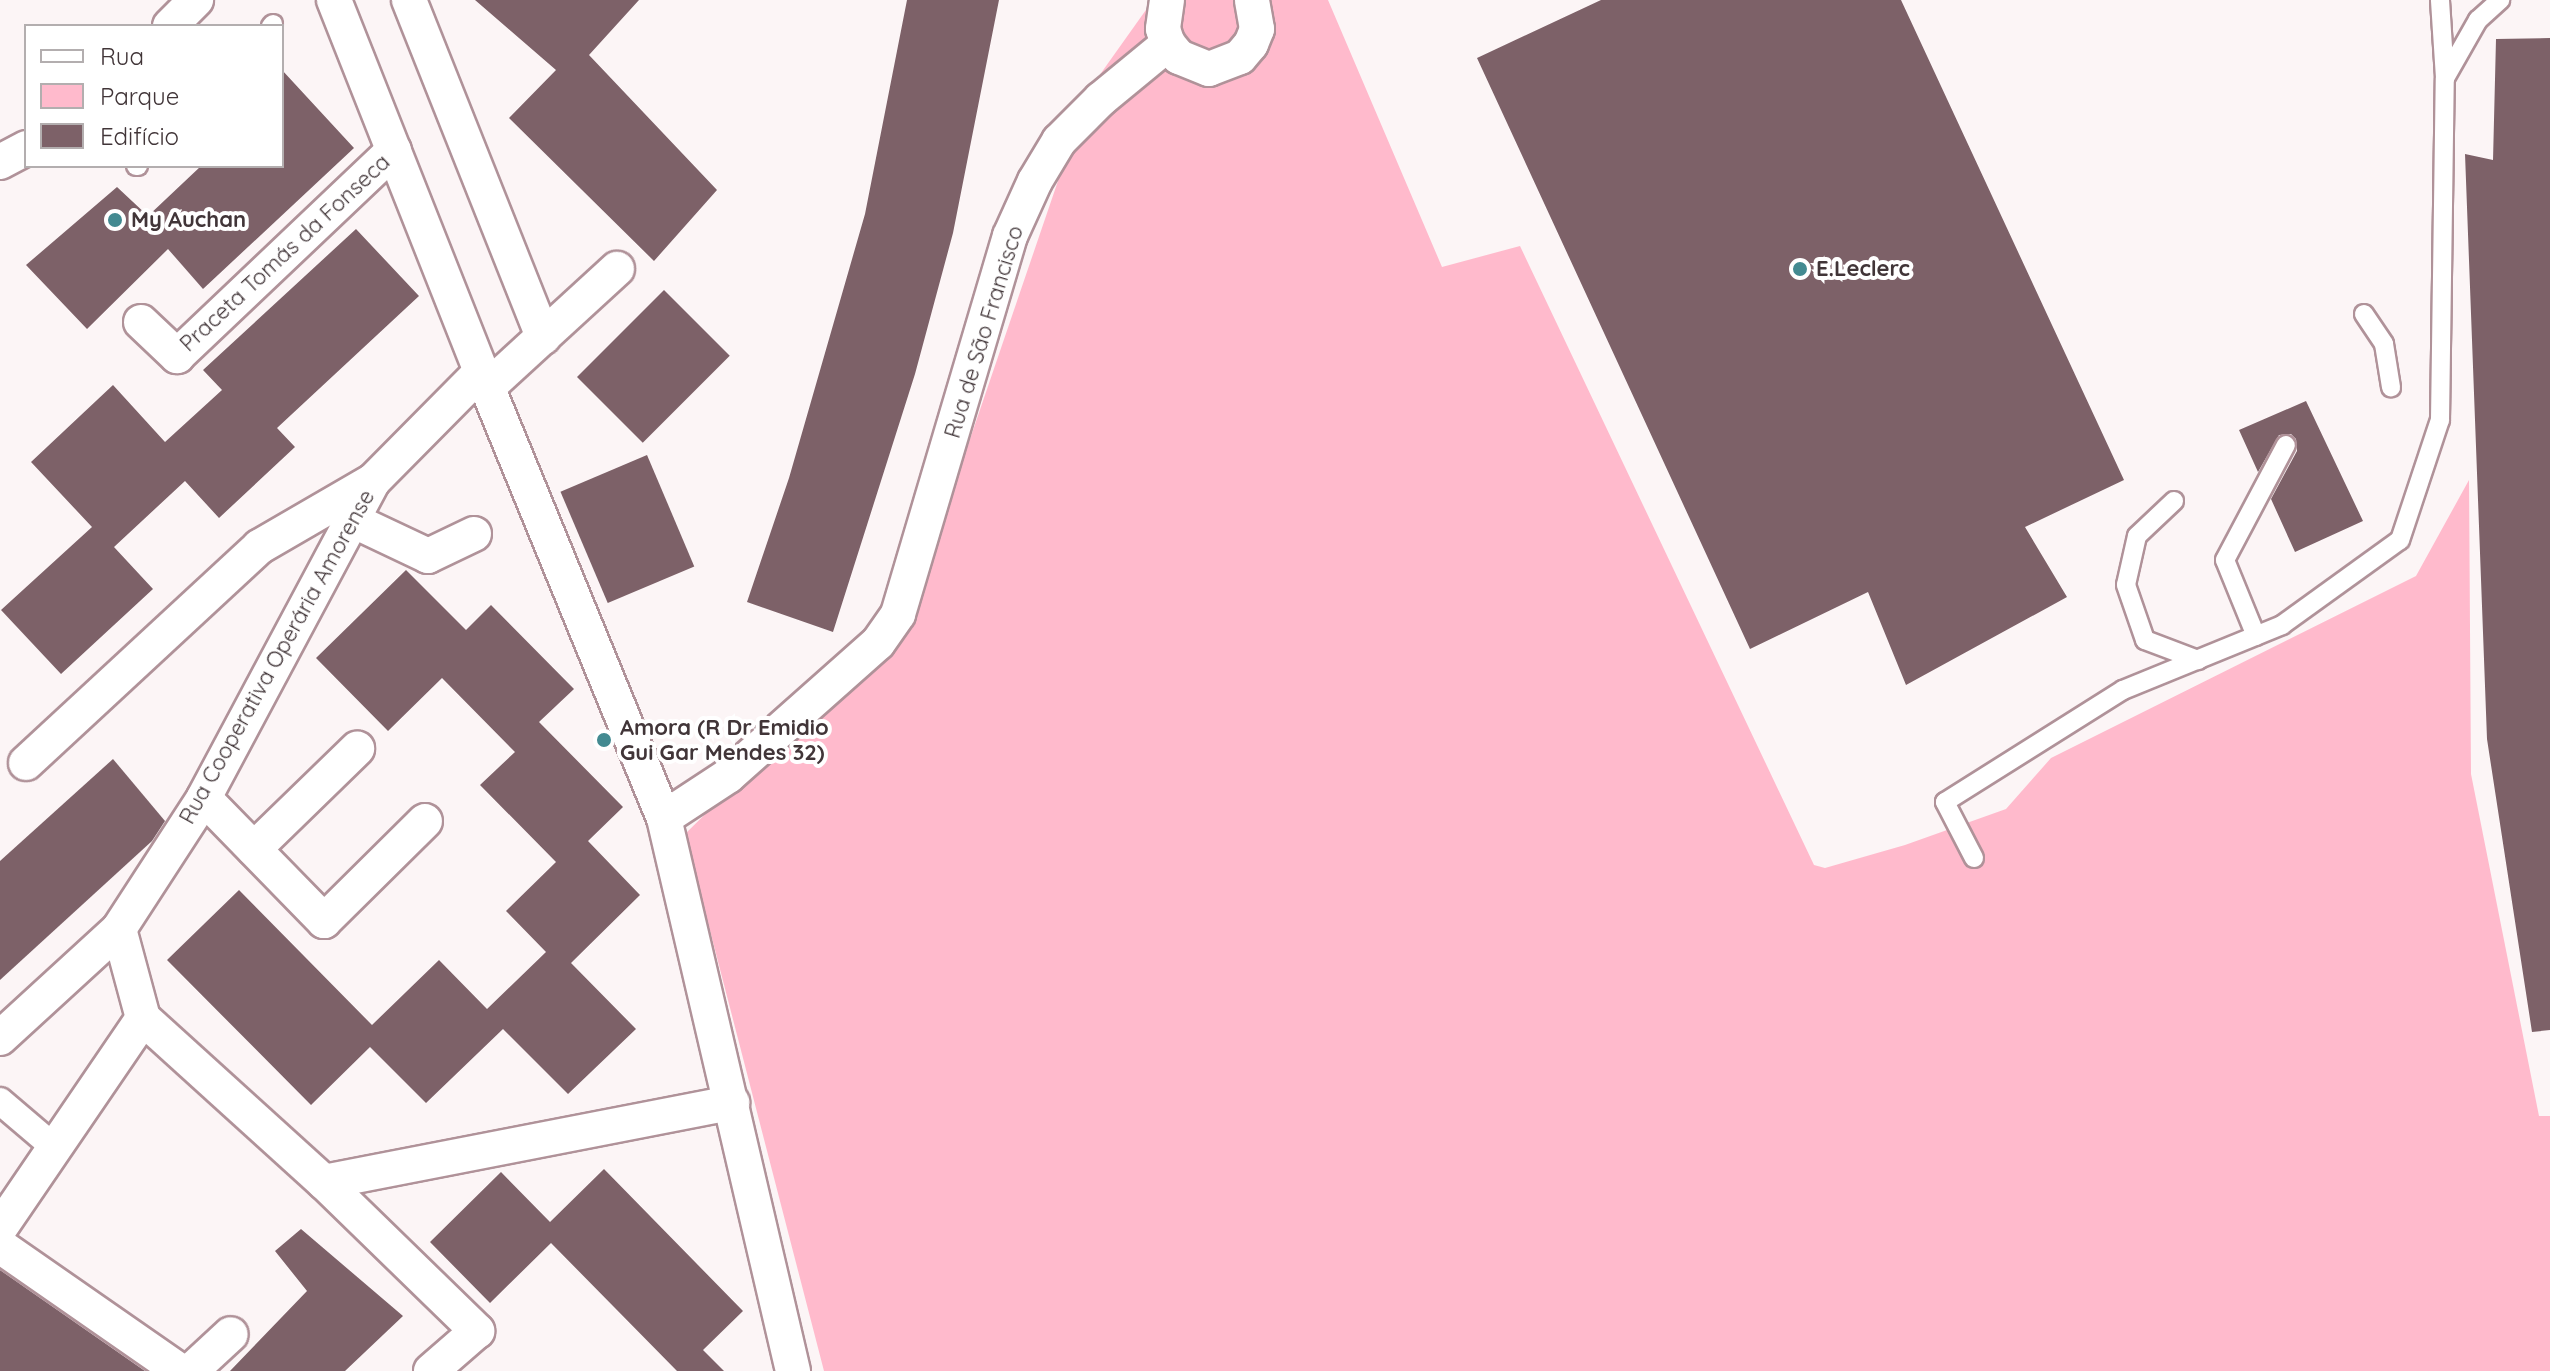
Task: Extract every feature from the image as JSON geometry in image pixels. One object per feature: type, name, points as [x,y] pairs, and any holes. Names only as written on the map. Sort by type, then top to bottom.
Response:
[{"type":"street","points":[[172,24],[196,0]]},
{"type":"street","points":[[334,0],[664,818],[793,1371]]},
{"type":"street","points":[[409,0],[543,337]]},
{"type":"street","points":[[1167,0],[1163,29],[1168,44],[1193,65],[1209,69],[1226,65],[1240,57],[1251,44],[1257,29],[1252,0]]},
{"type":"street","name":"Rua de São Francisco","points":[[664,818],[728,776],[878,643],[898,614],[1010,236],[1035,181],[1059,141],[1101,99],[1168,44]]},
{"type":"street","points":[[0,162],[24,149]]},
{"type":"street","name":"Praceta Tomás da Fonseca","points":[[141,322],[177,356],[394,150]]},
{"type":"street","points":[[373,481],[485,379],[543,337],[617,269]]},
{"type":"street","name":"Rua Cooperativa Operária Amorense","points":[[0,1038],[119,929],[204,798],[373,481]]},
{"type":"street","name":"Rua Cooperativa Operária Amorense","points":[[26,763],[259,547],[373,481]]},
{"type":"street","points":[[352,520],[428,556],[474,534]]},
{"type":"street","points":[[254,849],[357,749]]},
{"type":"street","points":[[204,798],[324,921],[425,821]]},
{"type":"street","points":[[119,929],[143,1018],[324,1182],[477,1331],[431,1371]]},
{"type":"street","points":[[0,1228],[143,1018]]},
{"type":"street","points":[[0,1101],[55,1148]]},
{"type":"street","points":[[324,1182],[732,1103]]},
{"type":"street","points":[[0,1246],[180,1371]]},
{"type":"street","points":[[191,1371],[231,1334]]},
{"type":"lane","points":[[1974,858],[1945,802],[2123,690],[2282,625],[2400,540],[2440,420],[2445,78],[2440,0]]},
{"type":"lane","points":[[2445,78],[2478,20],[2500,0]]},
{"type":"lane","points":[[2364,314],[2384,344],[2391,387]]},
{"type":"lane","points":[[2256,636],[2225,560],[2286,445]]},
{"type":"lane","points":[[2174,501],[2137,536],[2126,585],[2145,640],[2198,660]]},
{"type":"green space","points":[[1153,0],[1328,0],[1442,267],[1520,246],[1814,865],[1825,868],[1905,845],[2006,809],[2051,758],[2416,576],[2469,480],[2471,774],[2539,1116],[2550,1116],[2550,1371],[824,1371],[685,834],[911,612],[1089,90]]},
{"type":"building","points":[[475,0],[639,0],[589,55],[717,190],[654,261],[509,118],[556,70]]},
{"type":"building","points":[[907,0],[999,0],[953,233],[915,374],[833,632],[747,602],[789,478],[865,214]]},
{"type":"building","name":"E.Leclerc","points":[[1601,0],[1901,0],[2124,480],[2025,527],[2067,597],[1906,685],[1868,592],[1750,649],[1477,58]]},
{"type":"building","points":[[2550,38],[2550,1030],[2532,1032],[2487,739],[2465,154],[2493,160],[2496,39]]},
{"type":"building","points":[[284,72],[354,148],[203,289],[168,249],[87,329],[26,265],[117,187],[148,216],[199,168],[284,168]]},
{"type":"building","points":[[356,229],[419,296],[277,428],[295,447],[219,518],[185,481],[114,547],[153,589],[61,674],[1,610],[92,527],[31,462],[113,385],[165,442],[222,390],[203,370]]},
{"type":"building","points":[[664,290],[730,356],[643,443],[577,377]]},
{"type":"building","points":[[2306,401],[2363,521],[2295,552],[2271,499],[2297,451],[2296,439],[2291,434],[2279,435],[2258,472],[2239,430]]},
{"type":"building","points":[[647,455],[694,566],[608,603],[560,492]]},
{"type":"building","points":[[406,570],[466,630],[491,605],[574,689],[539,722],[623,807],[588,841],[640,895],[571,963],[636,1029],[568,1094],[503,1029],[426,1103],[370,1047],[311,1105],[167,960],[239,890],[372,1025],[439,960],[487,1009],[546,952],[506,911],[556,862],[480,785],[515,752],[442,678],[388,731],[316,658]]},
{"type":"building","points":[[113,759],[165,821],[152,841],[0,980],[0,861]]},
{"type":"building","points":[[604,1169],[743,1311],[703,1350],[724,1371],[677,1371],[551,1243],[490,1303],[430,1242],[501,1172],[550,1222]]},
{"type":"building","points":[[301,1229],[403,1316],[345,1371],[230,1371],[307,1291],[275,1251]]},
{"type":"building","points":[[0,1270],[145,1371],[0,1371]]},
{"type":"place","name":"My Auchan","points":[[115,220]]},
{"type":"place","name":"E.Leclerc","points":[[1800,269]]},
{"type":"place","name":"Amora (R Dr Emidio Gui Gar Mendes 32)","points":[[604,740]]}]
